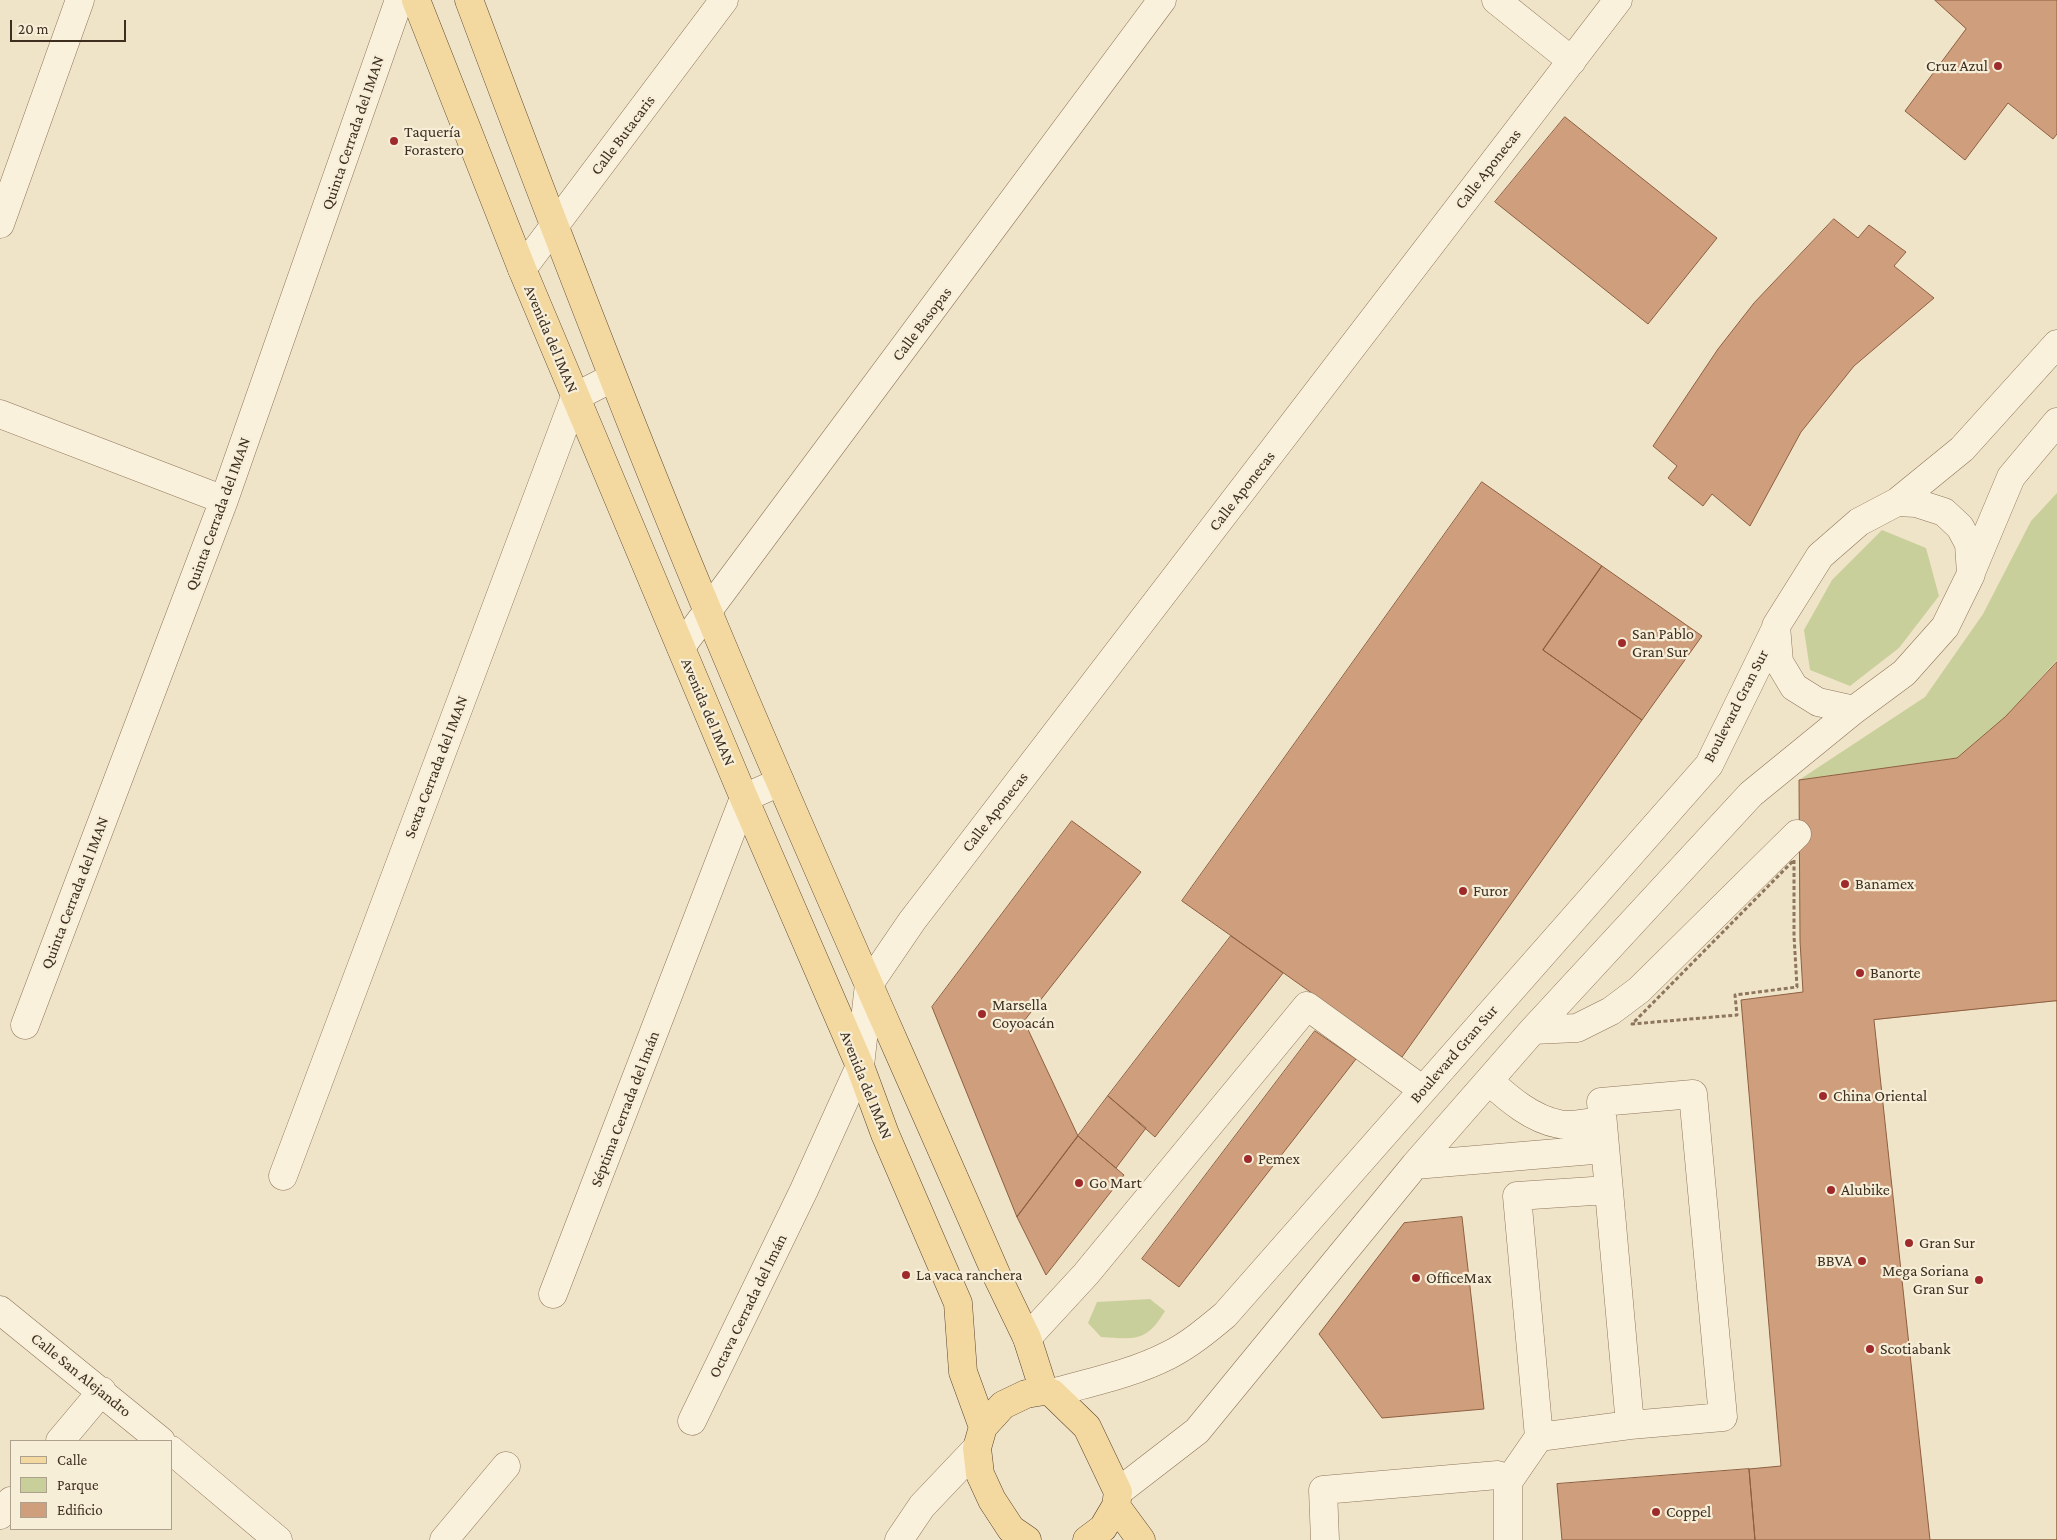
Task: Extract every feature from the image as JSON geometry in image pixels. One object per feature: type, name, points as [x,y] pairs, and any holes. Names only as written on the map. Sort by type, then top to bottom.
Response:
[{"type":"main road","name":"Avenida del IMAN","points":[[416,0],[522,269],[575,397],[744,798],[860,1066],[885,1134],[958,1302],[963,1372],[980,1438],[980,1474],[992,1500],[1012,1529],[1027,1540]]},
{"type":"main road","points":[[469,0],[612,378],[780,782],[997,1276],[1027,1338],[1048,1392],[1087,1427],[1117,1499],[1141,1540]]},
{"type":"main road","points":[[980,1438],[1002,1405],[1026,1394],[1048,1392]]},
{"type":"main road","points":[[1087,1540],[1103,1528],[1117,1499]]},
{"type":"street","points":[[0,224],[6,185],[80,0]]},
{"type":"street","name":"Quinta Cerrada del IMAN","points":[[25,1025],[224,500],[399,0]]},
{"type":"street","name":"Calle Butacaris","points":[[522,269],[724,0]]},
{"type":"street","name":"Calle Basopas","points":[[681,647],[1162,0]]},
{"type":"street","points":[[1496,0],[1572,61]]},
{"type":"street","name":"Calle Aponecas","points":[[869,984],[918,913],[1618,0]]},
{"type":"street","points":[[1897,502],[1962,449],[2057,344]]},
{"type":"street","points":[[575,397],[612,378]]},
{"type":"street","name":"Sexta Cerrada del IMAN","points":[[283,1176],[575,397]]},
{"type":"street","points":[[0,414],[224,500]]},
{"type":"street","points":[[1117,1499],[1197,1431],[1415,1165],[1533,1030],[1751,794],[1854,710],[1904,673],[1945,627],[1971,574],[2010,477],[2057,422]]},
{"type":"street","points":[[1897,502],[1916,503],[1944,512],[1960,528],[1969,544],[1971,574]]},
{"type":"street","name":"Boulevard Gran Sur","points":[[1048,1392],[1139,1368],[1162,1358],[1195,1339],[1225,1315],[1709,764],[1776,626],[1820,556],[1859,522],[1897,502]]},
{"type":"street","points":[[1776,626],[1779,662],[1794,687],[1818,702],[1854,710]]},
{"type":"street","points":[[744,798],[780,782]]},
{"type":"street","name":"Séptima Cerrada del Imán","points":[[553,1294],[744,798]]},
{"type":"street","points":[[1533,1030],[1578,1028],[1611,1011],[1639,990],[1796,834]]},
{"type":"street","name":"Octava Cerrada del Imán","points":[[692,1421],[804,1190],[860,1066],[869,984]]},
{"type":"street","points":[[1027,1338],[1086,1274],[1307,1006],[1423,1090]]},
{"type":"street","points":[[1489,1081],[1506,1096],[1532,1114],[1560,1124],[1602,1121]]},
{"type":"street","points":[[1539,1437],[1630,1425],[1723,1417],[1693,1094],[1601,1102],[1630,1425]]},
{"type":"street","points":[[1415,1165],[1604,1149]]},
{"type":"street","points":[[1508,1540],[1508,1482],[1539,1437],[1517,1196],[1608,1190]]},
{"type":"street","name":"Calle San Alejandro","points":[[0,1310],[102,1391],[160,1440]]},
{"type":"street","points":[[61,1440],[102,1391]]},
{"type":"street","points":[[899,1540],[922,1506],[980,1438]]},
{"type":"street","points":[[172,1451],[278,1540]]},
{"type":"street","points":[[444,1540],[506,1466]]},
{"type":"street","points":[[1325,1540],[1323,1490],[1498,1475],[1508,1482]]},
{"type":"street","points":[[0,1515],[10,1502]]},
{"type":"path","points":[[1794,860],[1794,936],[1797,987],[1735,995],[1737,1015],[1632,1024],[1794,860]]},
{"type":"green space","points":[[2057,493],[2057,660],[2005,717],[1957,758],[1799,780],[1925,697],[1983,614],[2031,521]]},
{"type":"green space","points":[[1882,530],[1926,548],[1939,596],[1899,648],[1850,686],[1810,670],[1804,630],[1832,580]]},
{"type":"green space","points":[[1150,1299],[1165,1311],[1152,1329],[1138,1337],[1101,1337],[1088,1323],[1097,1302]]},
{"type":"building","name":"Cruz Azul","points":[[1935,0],[2057,0],[2057,134],[2053,139],[2008,103],[1965,160],[1905,111],[1966,29]]},
{"type":"building","points":[[1565,117],[1717,238],[1648,324],[1495,202]]},
{"type":"building","points":[[1834,219],[1858,238],[1869,225],[1906,252],[1894,266],[1934,298],[1854,366],[1801,432],[1750,526],[1712,494],[1703,506],[1668,478],[1677,466],[1653,446],[1718,349],[1754,303]]},
{"type":"building","points":[[1482,482],[1602,566],[1543,650],[1642,720],[1402,1057],[1182,901]]},
{"type":"building","name":"San Pablo Gran Sur","points":[[1602,566],[1702,636],[1642,720],[1543,650]]},
{"type":"building","name":"Gran Sur","points":[[2057,662],[2057,1540],[1755,1540],[1749,1469],[1781,1466],[1741,1000],[1803,992],[1800,941],[1799,780],[1957,758],[2005,717]]},
{"type":"building","name":"Marsella Coyoacán","points":[[1072,821],[1141,872],[1024,1021],[1078,1136],[1017,1217],[932,1007]]},
{"type":"building","points":[[1231,936],[1283,973],[1155,1137],[1108,1096]]},
{"type":"building","name":"Mega Soriana Gran Sur","points":[[2057,1001],[2057,1540],[1930,1540],[1874,1020]]},
{"type":"building","name":"Pemex","points":[[1315,1031],[1356,1059],[1179,1287],[1142,1259]]},
{"type":"building","points":[[1108,1096],[1146,1128],[1116,1168],[1078,1136]]},
{"type":"building","points":[[1078,1136],[1124,1175],[1046,1275],[1017,1217]]},
{"type":"building","name":"OfficeMax","points":[[1462,1217],[1484,1409],[1382,1418],[1319,1334],[1404,1223]]},
{"type":"building","name":"Coppel","points":[[1749,1469],[1755,1540],[1562,1540],[1557,1484]]},
{"type":"place","name":"Cruz Azul","points":[[1998,66]]},
{"type":"place","name":"Taquería Forastero","points":[[394,141]]},
{"type":"place","name":"San Pablo Gran Sur","points":[[1622,643]]},
{"type":"place","name":"Banamex","points":[[1845,884]]},
{"type":"place","name":"Furor","points":[[1463,891]]},
{"type":"place","name":"Banorte","points":[[1860,973]]},
{"type":"place","name":"Marsella Coyoacán","points":[[982,1014]]},
{"type":"place","name":"China Oriental","points":[[1823,1096]]},
{"type":"place","name":"Pemex","points":[[1248,1159]]},
{"type":"place","name":"Go Mart","points":[[1079,1183]]},
{"type":"place","name":"Alubike","points":[[1831,1190]]},
{"type":"place","name":"Gran Sur","points":[[1909,1243]]},
{"type":"place","name":"BBVA","points":[[1862,1261]]},
{"type":"place","name":"La vaca ranchera","points":[[906,1275]]},
{"type":"place","name":"OfficeMax","points":[[1416,1278]]},
{"type":"place","name":"Mega Soriana Gran Sur","points":[[1979,1280]]},
{"type":"place","name":"Scotiabank","points":[[1870,1349]]},
{"type":"place","name":"Coppel","points":[[1656,1512]]}]
